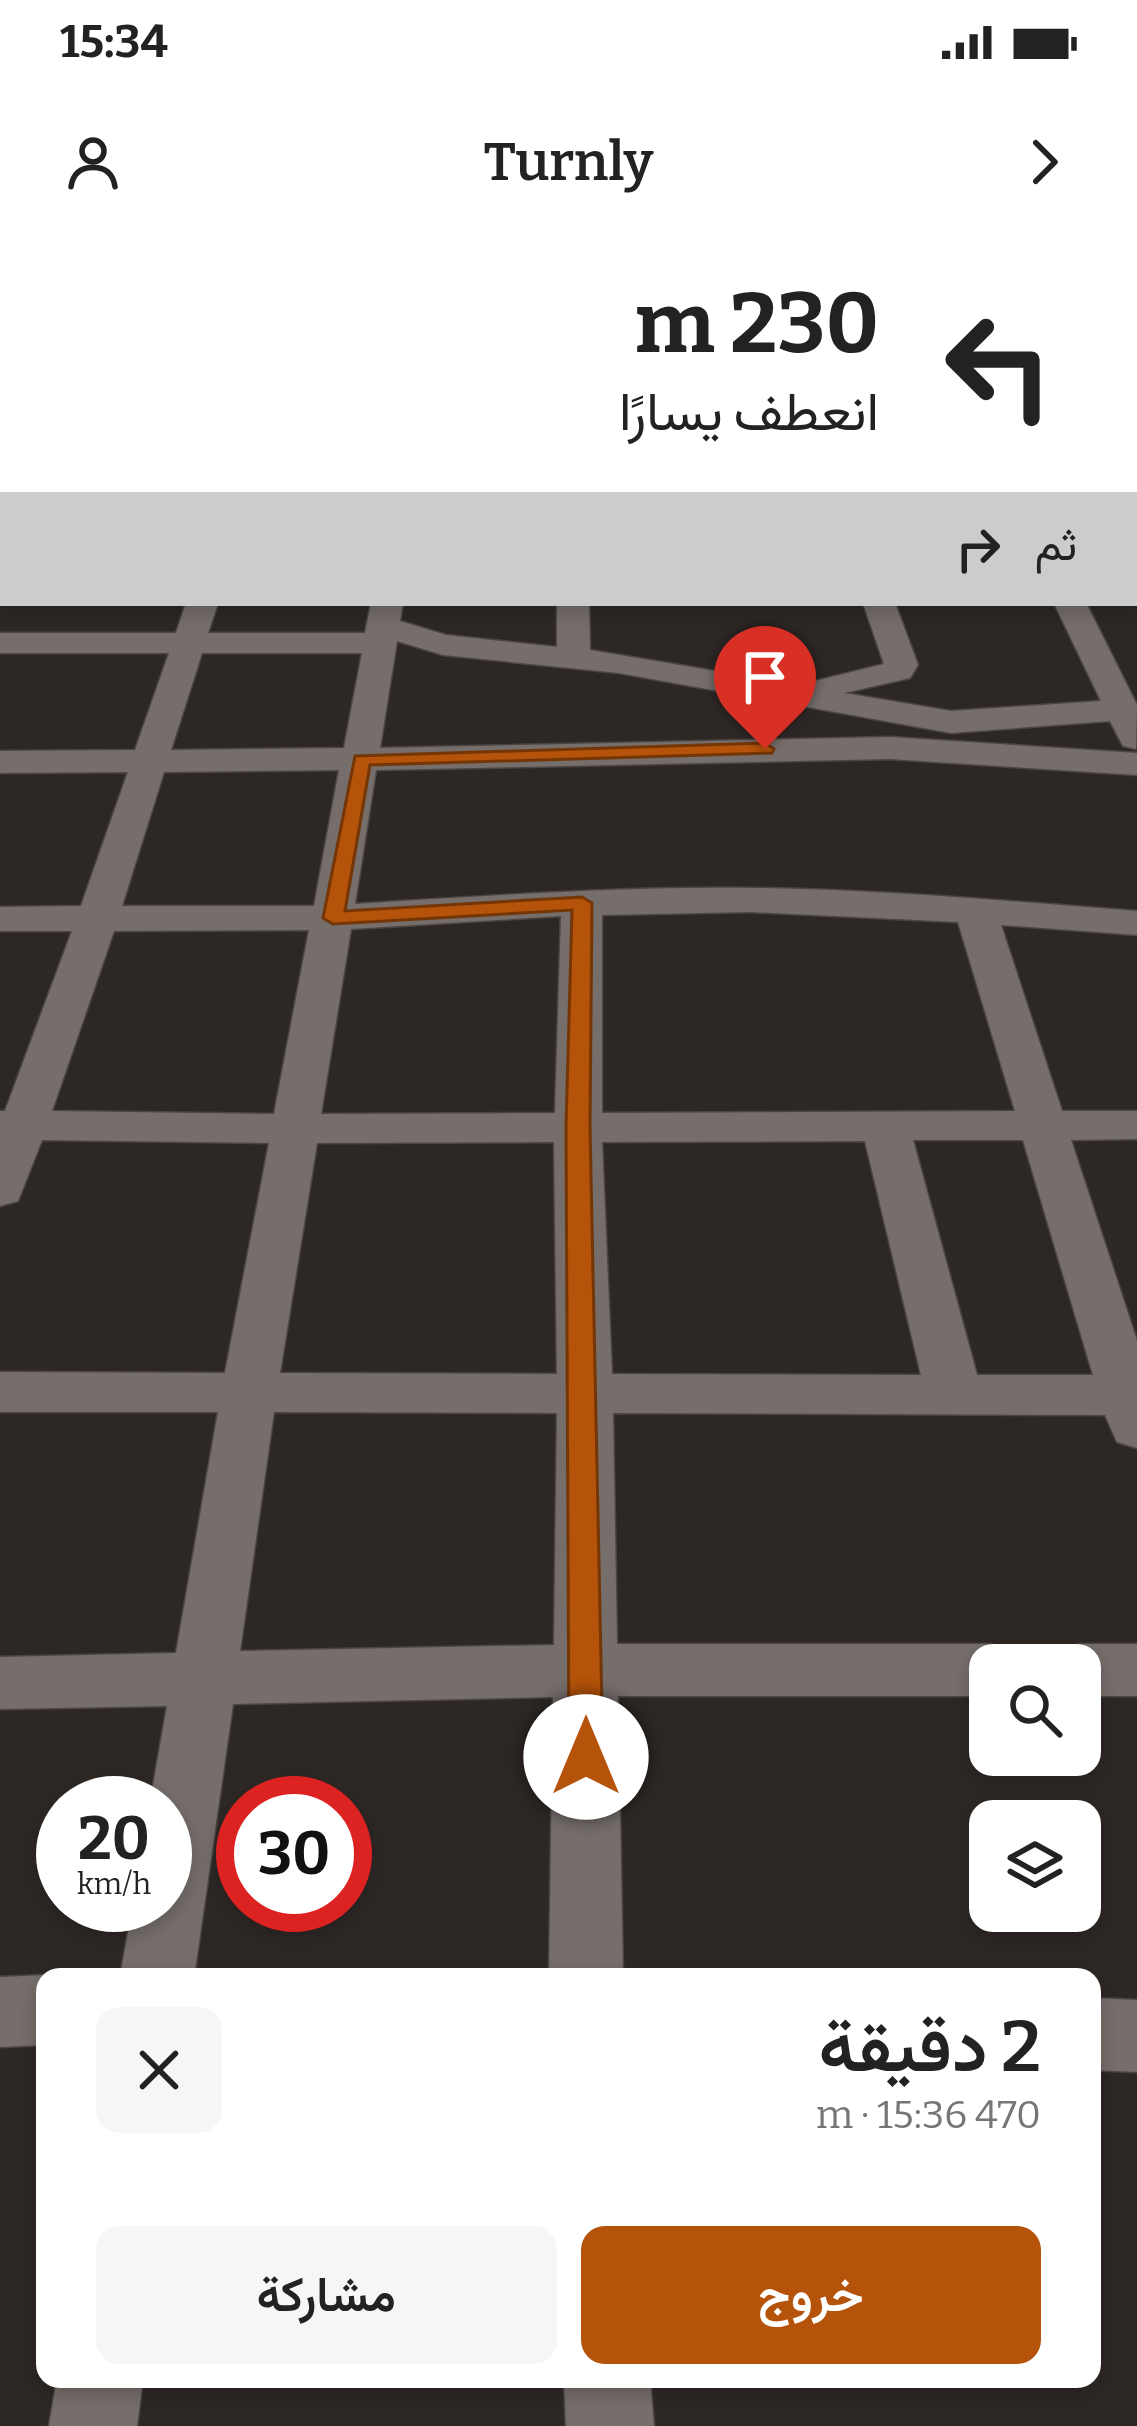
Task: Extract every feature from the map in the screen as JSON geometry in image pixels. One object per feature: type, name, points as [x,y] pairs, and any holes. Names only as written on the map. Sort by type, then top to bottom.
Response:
[{"type":"street","points":[[0,1190],[9,1126],[97,920],[201,606]]},
{"type":"street","points":[[573,606],[574,658]]},
{"type":"street","points":[[791,693],[898,671],[901,665],[880,606]]},
{"type":"street","points":[[0,643],[185,644],[379,619],[443,645],[574,658],[951,722],[1130,725],[1072,606]]},
{"type":"street","points":[[159,1968],[250,1393],[362,760],[379,619]]},
{"type":"street","points":[[1092,646],[1137,647]]},
{"type":"street","points":[[0,761],[362,760],[890,748],[1137,764]]},
{"type":"street","points":[[582,903],[578,1126],[585,1392],[586,1968]]},
{"type":"street","points":[[0,920],[333,918],[582,903],[872,903],[977,915],[1137,923]]},
{"type":"street","points":[[0,1392],[955,1395],[1133,1406],[977,915]]},
{"type":"street","points":[[884,1124],[955,1395]]},
{"type":"street","points":[[9,1126],[1137,1125]]},
{"type":"street","points":[[0,1684],[586,1670],[969,1670]]},
{"type":"street","points":[[1101,1670],[1137,1670]]},
{"type":"street","points":[[0,2012],[36,2010]]},
{"type":"street","points":[[1101,2034],[1137,2036]]},
{"type":"street","points":[[93,2426],[99,2388]]},
{"type":"street","points":[[608,2388],[610,2426]]},
{"type":"route","points":[[586,1757],[585,1392],[578,1126],[582,903],[333,918],[340,878],[362,760],[765,749]]}]
